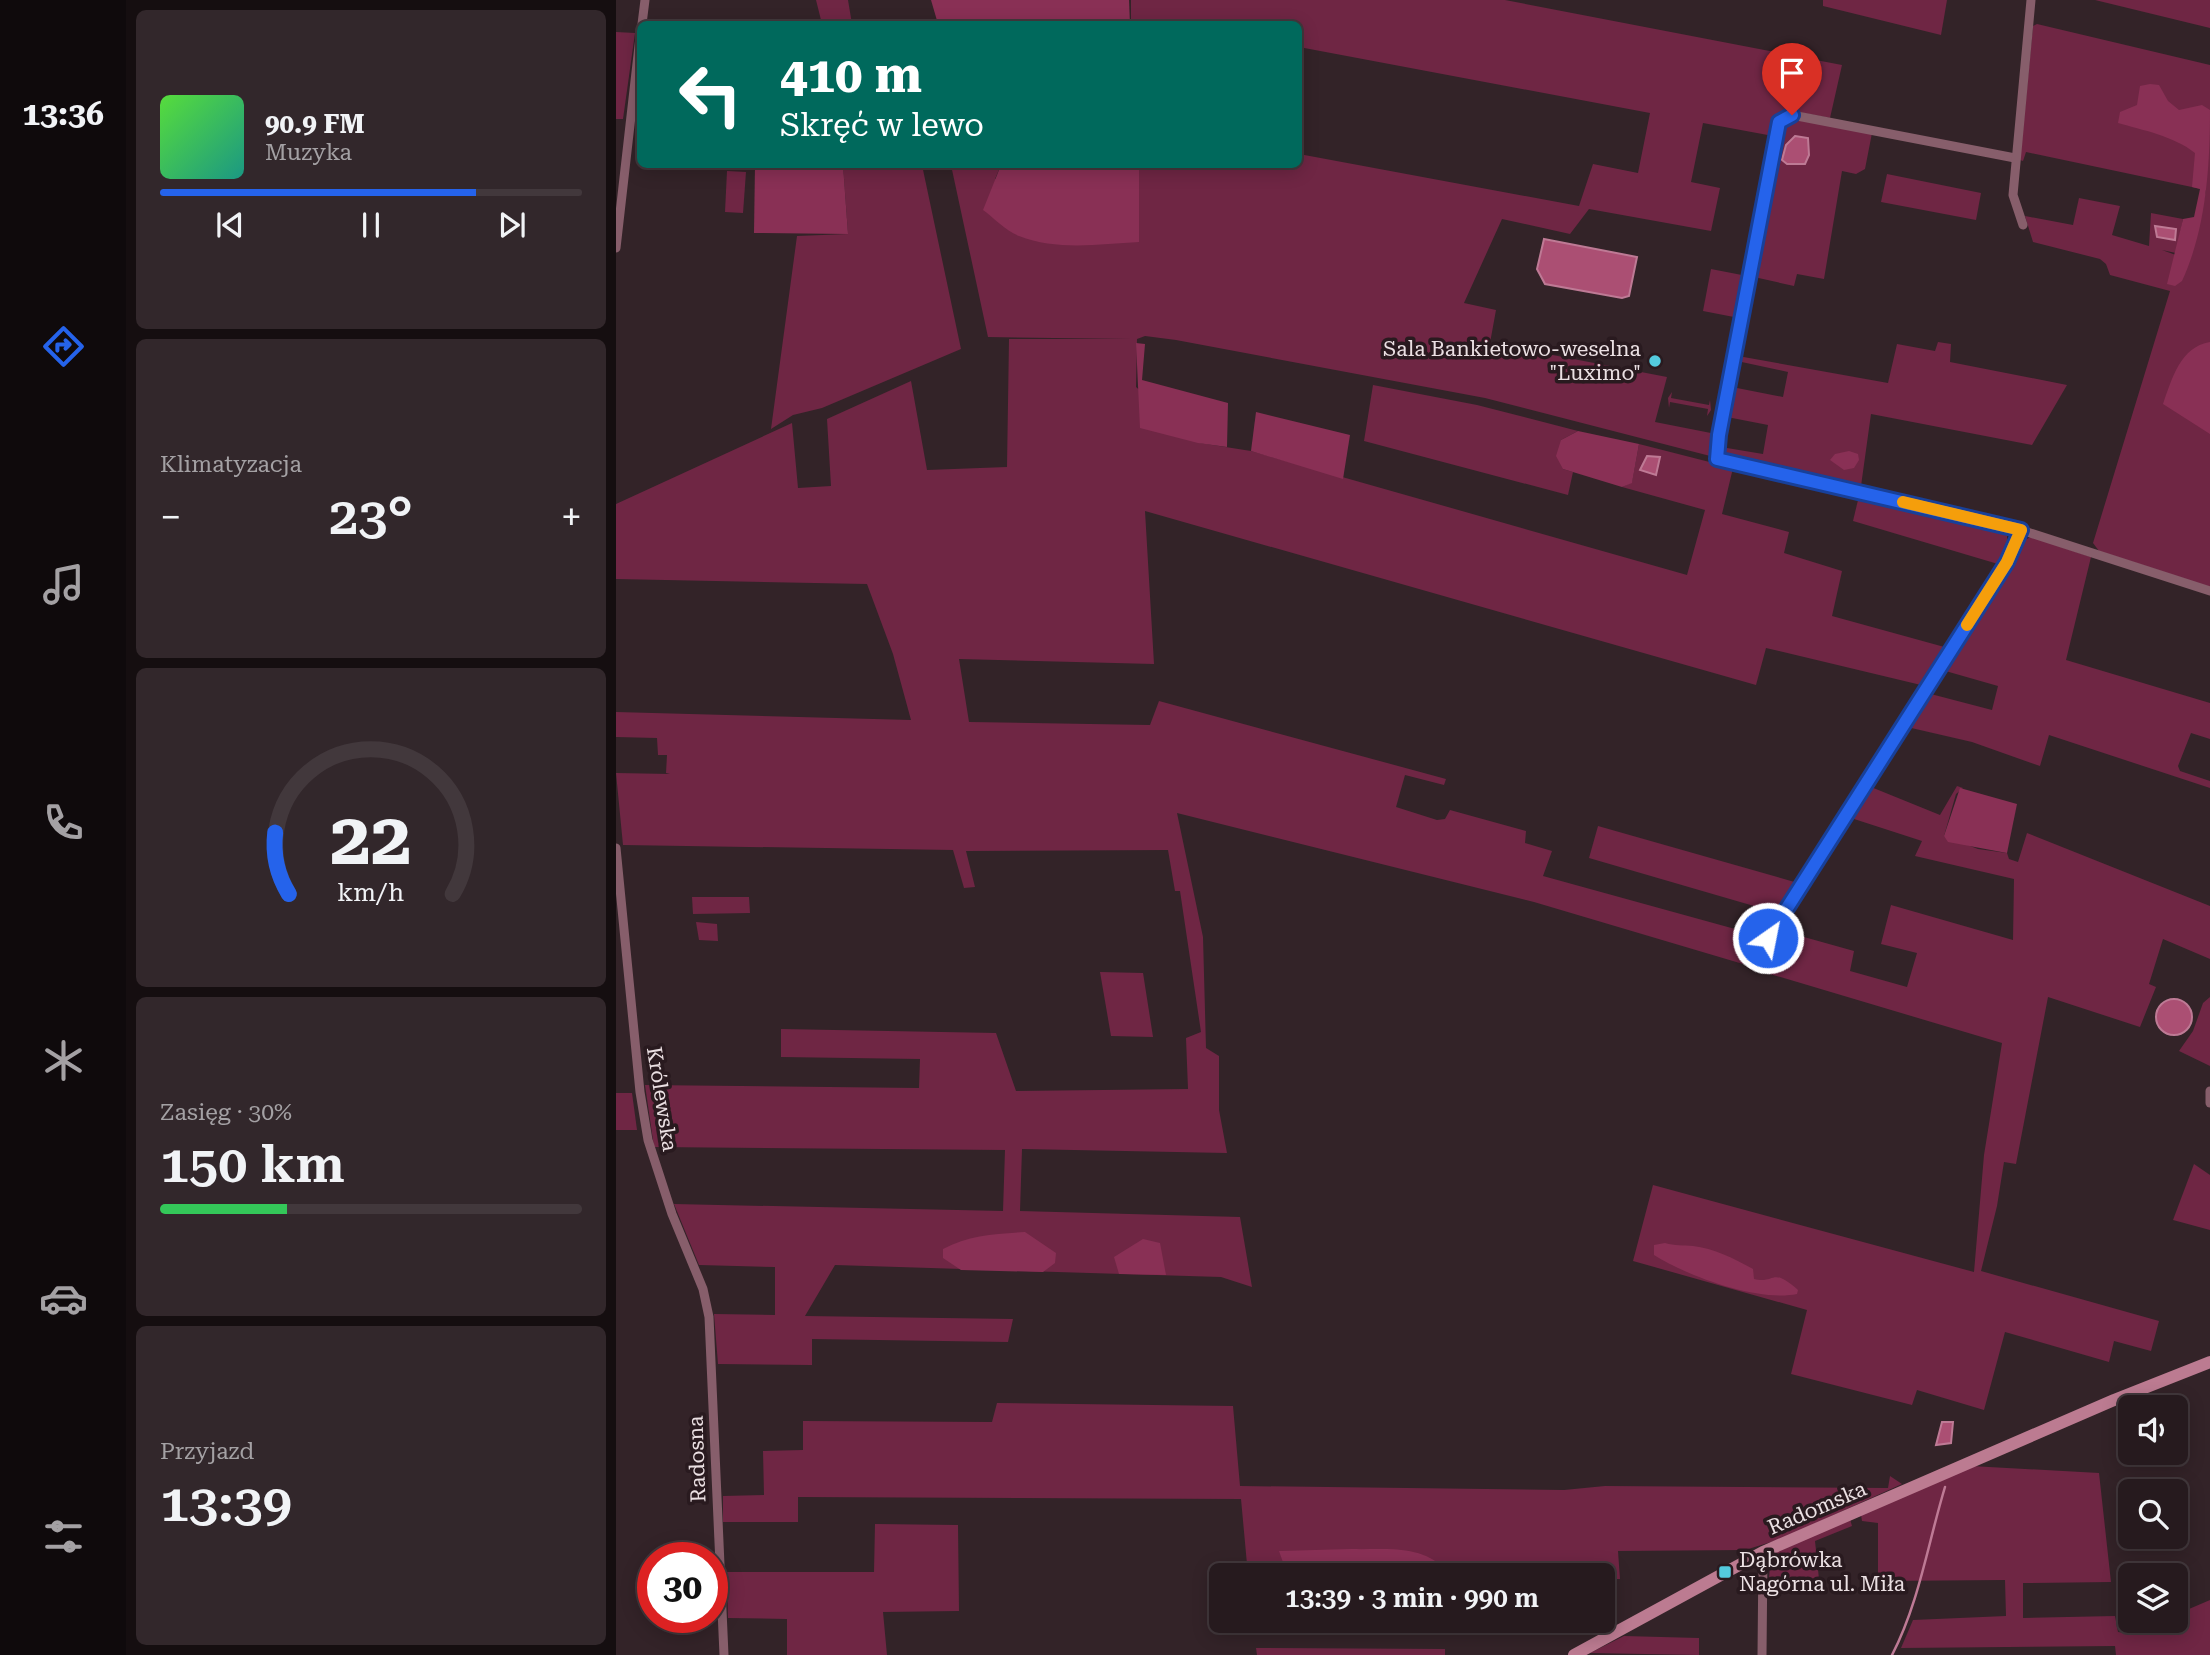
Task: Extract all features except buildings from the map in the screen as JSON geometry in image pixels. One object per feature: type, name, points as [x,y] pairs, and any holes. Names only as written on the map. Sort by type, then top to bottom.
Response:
[{"type":"street","points":[[642,21],[645,0]]},
{"type":"street","points":[[2023,225],[2013,195],[2031,0]]},
{"type":"street","points":[[616,248],[637,63]]},
{"type":"street","points":[[2015,158],[1792,115],[1779,122],[1719,435],[1717,459],[2021,530],[2210,591]]},
{"type":"street","points":[[1768,938],[2007,562],[2021,530]]},
{"type":"street","name":"Królewska","points":[[616,848],[644,1122],[660,1181],[694,1265]]},
{"type":"street","points":[[2210,1091],[2210,1103]]},
{"type":"street","name":"Radosna","points":[[694,1265],[706,1297],[710,1329],[724,1655]]},
{"type":"street","name":"Radomska","points":[[1574,1655],[1763,1552],[2210,1362]]},
{"type":"street","points":[[1762,1655],[1763,1552]]},
{"type":"shaded area","points":[[816,0],[848,0],[852,21],[821,21]]},
{"type":"shaded area","points":[[931,0],[1129,0],[1130,21],[937,21]]},
{"type":"shaded area","points":[[1131,0],[1505,0],[1842,65],[1830,118],[1788,110],[1779,112],[1773,136],[1703,123],[1691,182],[1720,188],[1711,231],[1589,209],[1570,234],[1502,219],[1464,303],[1496,310],[1490,343],[1667,377],[1655,422],[1716,434],[1714,457],[1485,398],[1145,336],[1137,339],[1136,387],[1200,443],[1251,451],[1687,575],[1705,510],[1622,487],[1632,482],[1639,444],[1733,468],[1722,514],[1789,532],[1784,553],[1842,571],[1832,616],[1948,648],[1921,685],[1766,648],[1756,685],[1145,511],[1154,664],[959,659],[969,722],[1150,725],[1159,701],[1446,779],[1444,785],[1405,775],[1396,807],[1437,820],[1445,819],[1450,810],[1526,831],[1525,843],[1552,851],[1543,876],[1764,937],[1743,964],[1534,902],[1177,813],[1203,937],[1206,1048],[1219,1056],[1219,1110],[1227,1153],[1022,1149],[1020,1211],[1240,1217],[1252,1287],[1221,1277],[835,1265],[805,1316],[1013,1319],[1008,1342],[812,1339],[812,1365],[718,1364],[714,1314],[775,1315],[775,1267],[699,1265],[674,1204],[1003,1211],[1005,1150],[654,1147],[645,1085],[919,1088],[920,1059],[781,1057],[781,1029],[996,1033],[1016,1091],[1188,1089],[1186,1038],[1201,1032],[1180,891],[1175,891],[1168,850],[966,851],[975,887],[964,888],[953,850],[623,845],[616,773],[670,774],[666,773],[667,755],[658,755],[657,738],[616,737],[616,712],[911,720],[893,654],[867,584],[616,579],[616,504],[792,423],[798,488],[831,486],[827,419],[911,381],[927,470],[1007,467],[1009,339],[1130,339],[988,337],[952,168],[1000,168],[995,179],[1108,168],[1302,168],[1302,155],[1579,206],[1593,164],[1638,173],[1650,113],[1302,48],[1302,21],[1131,21]]},
{"type":"shaded area","points":[[1823,0],[1947,0],[1941,35],[1823,6]]},
{"type":"shaded area","points":[[2095,0],[2210,0],[2210,28]]},
{"type":"shaded area","points":[[2037,24],[2210,65],[2210,587],[2099,551],[2093,543],[2170,291],[2110,275],[2106,264],[2100,259],[2033,242],[2025,216],[2073,225],[2079,198],[2120,206],[2112,235],[2149,246],[2151,213],[2183,219],[2176,253],[2162,250],[2184,258],[2199,223],[2206,190],[2026,152],[2023,161],[2020,160],[2033,26]]},
{"type":"shaded area","points":[[616,32],[635,33],[623,119],[616,119]]},
{"type":"shaded area","points":[[2159,85],[2168,101],[2179,110],[2202,105],[2210,110],[2209,154],[2201,219],[2190,261],[2182,281],[2175,286],[2167,284],[2183,219],[2194,217],[2200,189],[2192,187],[2195,153],[2168,138],[2118,123],[2120,112],[2137,105],[2140,86]]},
{"type":"shaded area","points":[[1792,118],[1872,133],[1865,169],[1856,174],[1842,171],[1824,279],[1797,274],[1794,286],[1754,277],[1782,129],[1784,122]]},
{"type":"shaded area","points":[[1795,136],[1808,138],[1809,155],[1805,164],[1787,164],[1782,160],[1786,145]]},
{"type":"shaded area","points":[[755,168],[843,168],[848,234],[754,233]]},
{"type":"shaded area","points":[[843,168],[923,168],[961,349],[822,408],[793,415],[771,429],[797,236],[848,234]]},
{"type":"shaded area","points":[[1000,168],[1139,168],[1139,242],[1063,245],[1033,241],[1014,234],[983,210]]},
{"type":"shaded area","points":[[727,171],[746,172],[743,213],[725,212]]},
{"type":"shaded area","points":[[1887,174],[1981,193],[1976,220],[1881,202]]},
{"type":"shaded area","points":[[2155,226],[2176,229],[2175,240],[2157,237]]},
{"type":"shaded area","points":[[1544,239],[1637,257],[1629,296],[1622,298],[1545,284],[1537,269]]},
{"type":"shaded area","points":[[1711,269],[1747,276],[1739,318],[1703,311]]},
{"type":"shaded area","points":[[1938,342],[1951,344],[1950,362],[2067,385],[2032,445],[1871,414],[1861,486],[1727,457],[1721,447],[1763,454],[1768,425],[1727,417],[1732,387],[1783,397],[1788,372],[1737,361],[1738,356],[1888,383],[1897,344],[1935,351]]},
{"type":"shaded area","points":[[2210,342],[2210,434],[2163,404],[2184,357],[2191,350]]},
{"type":"shaded area","points":[[1136,343],[1145,344],[1142,380],[1228,403],[1227,447],[1198,443],[1140,428]]},
{"type":"shaded area","points":[[1373,385],[1477,405],[1578,431],[1561,440],[1563,469],[1573,472],[1568,495],[1364,441]]},
{"type":"shaded area","points":[[1672,392],[1671,398],[1709,405],[1710,400],[1711,410],[1707,416],[1708,409],[1670,402],[1669,408],[1668,398]]},
{"type":"shaded area","points":[[1256,412],[1350,435],[1343,479],[1251,451]]},
{"type":"shaded area","points":[[1578,431],[1639,444],[1632,483],[1622,487],[1563,469],[1556,456],[1561,440]]},
{"type":"shaded area","points":[[1849,451],[1858,454],[1859,460],[1854,468],[1844,470],[1830,460],[1835,454]]},
{"type":"shaded area","points":[[1647,456],[1660,457],[1656,475],[1640,470]]},
{"type":"shaded area","points":[[1859,496],[2007,533],[2007,542],[1998,564],[1853,521]]},
{"type":"shaded area","points":[[2031,537],[2091,557],[2066,660],[2210,703],[2210,739],[2191,733],[2178,766],[2180,771],[2210,781],[2210,788],[2049,735],[2040,766],[1972,742],[1907,727],[1927,693],[1992,710],[1998,686],[1942,670],[2020,542]]},
{"type":"shaded area","points":[[1957,786],[1963,788],[1956,794],[1944,836],[1978,849],[2007,853],[2009,859],[2018,862],[2027,833],[2210,906],[2210,959],[2163,939],[2149,984],[2156,987],[2140,1027],[2048,997],[2016,1164],[2004,1162],[1997,1206],[1981,1271],[2159,1321],[2151,1351],[2114,1341],[2109,1362],[2005,1332],[1984,1410],[1917,1390],[1912,1405],[1791,1374],[1807,1310],[1633,1261],[1653,1185],[1974,1272],[1984,1155],[2002,1043],[1750,968],[1779,930],[1854,951],[1850,971],[1907,987],[1917,953],[1881,944],[1891,905],[2013,940],[2014,879],[1915,856],[1922,841],[1851,818],[1871,787],[1940,815]]},
{"type":"shaded area","points":[[1960,788],[2017,804],[2007,853],[1948,842],[1944,836]]},
{"type":"shaded area","points":[[1598,826],[1798,883],[1778,913],[1589,858]]},
{"type":"shaded area","points":[[692,897],[749,897],[750,913],[693,914]]},
{"type":"shaded area","points":[[696,922],[717,924],[718,941],[699,940]]},
{"type":"shaded area","points":[[1100,972],[1143,973],[1153,1037],[1111,1036]]},
{"type":"shaded area","points":[[2210,997],[2210,1066],[2179,1051],[2193,1031],[2203,1003]]},
{"type":"shaded area","points":[[2174,999],[2187,1004],[2192,1017],[2187,1030],[2174,1035],[2161,1030],[2156,1017],[2161,1004]]},
{"type":"shaded area","points":[[616,1093],[632,1093],[637,1130],[616,1130]]},
{"type":"shaded area","points":[[2194,1164],[2210,1175],[2210,1230],[2173,1220]]},
{"type":"shaded area","points":[[1025,1232],[1056,1253],[1055,1263],[1043,1272],[961,1270],[943,1258],[943,1249],[963,1241]]},
{"type":"shaded area","points":[[1143,1239],[1160,1243],[1166,1275],[1119,1274],[1114,1257]]},
{"type":"shaded area","points":[[1665,1243],[1701,1247],[1724,1254],[1753,1269],[1754,1279],[1778,1277],[1798,1290],[1797,1294],[1743,1291],[1703,1279],[1654,1255],[1654,1245]]},
{"type":"shaded area","points":[[997,1403],[1233,1406],[1240,1486],[1564,1490],[1605,1486],[1888,1488],[1890,1476],[1902,1484],[1781,1539],[1745,1550],[1618,1551],[1620,1579],[1615,1579],[1615,1563],[1247,1563],[1241,1499],[798,1497],[798,1522],[723,1522],[723,1496],[764,1495],[763,1451],[803,1450],[803,1421],[992,1422]]},
{"type":"shaded area","points":[[1942,1422],[1953,1422],[1951,1443],[1936,1445]]},
{"type":"shaded area","points":[[1971,1466],[2099,1473],[2111,1582],[2023,1583],[2023,1618],[2115,1616],[2118,1633],[2188,1633],[2188,1609],[2210,1600],[2210,1655],[2116,1655],[2115,1646],[1901,1648],[1913,1620],[2006,1616],[2005,1580],[1878,1581],[1878,1523],[1862,1521],[1861,1515]]},
{"type":"shaded area","points":[[1850,1519],[1852,1526],[1815,1541],[1819,1579],[1774,1581],[1769,1578],[1771,1555]]},
{"type":"shaded area","points":[[875,1524],[958,1525],[959,1611],[883,1612],[887,1655],[787,1655],[787,1619],[728,1618],[728,1572],[874,1572]]},
{"type":"shaded area","points":[[1389,1549],[1425,1555],[1437,1563],[1283,1563],[1279,1551]]},
{"type":"shaded area","points":[[1624,1636],[1699,1638],[1699,1655],[1590,1653]]},
{"type":"shaded area","points":[[1256,1648],[1445,1649],[1445,1655],[1257,1655]]},
{"type":"waterway","points":[[1892,1655],[1916,1594],[1945,1487]]},
{"type":"slow traffic","points":[[1903,502],[2021,530],[2007,562],[1967,625]]},
{"type":"place","name":"Sala Bankietowo-weselna \"Luximo\"","points":[[1655,361]]},
{"type":"place","name":"Dąbrówka Nagórna ul. Miła","points":[[1725,1572]]},
{"type":"route","points":[[1768,938],[2007,562],[2021,530],[1717,459],[1719,435],[1779,122],[1785,116],[1792,115]]}]
